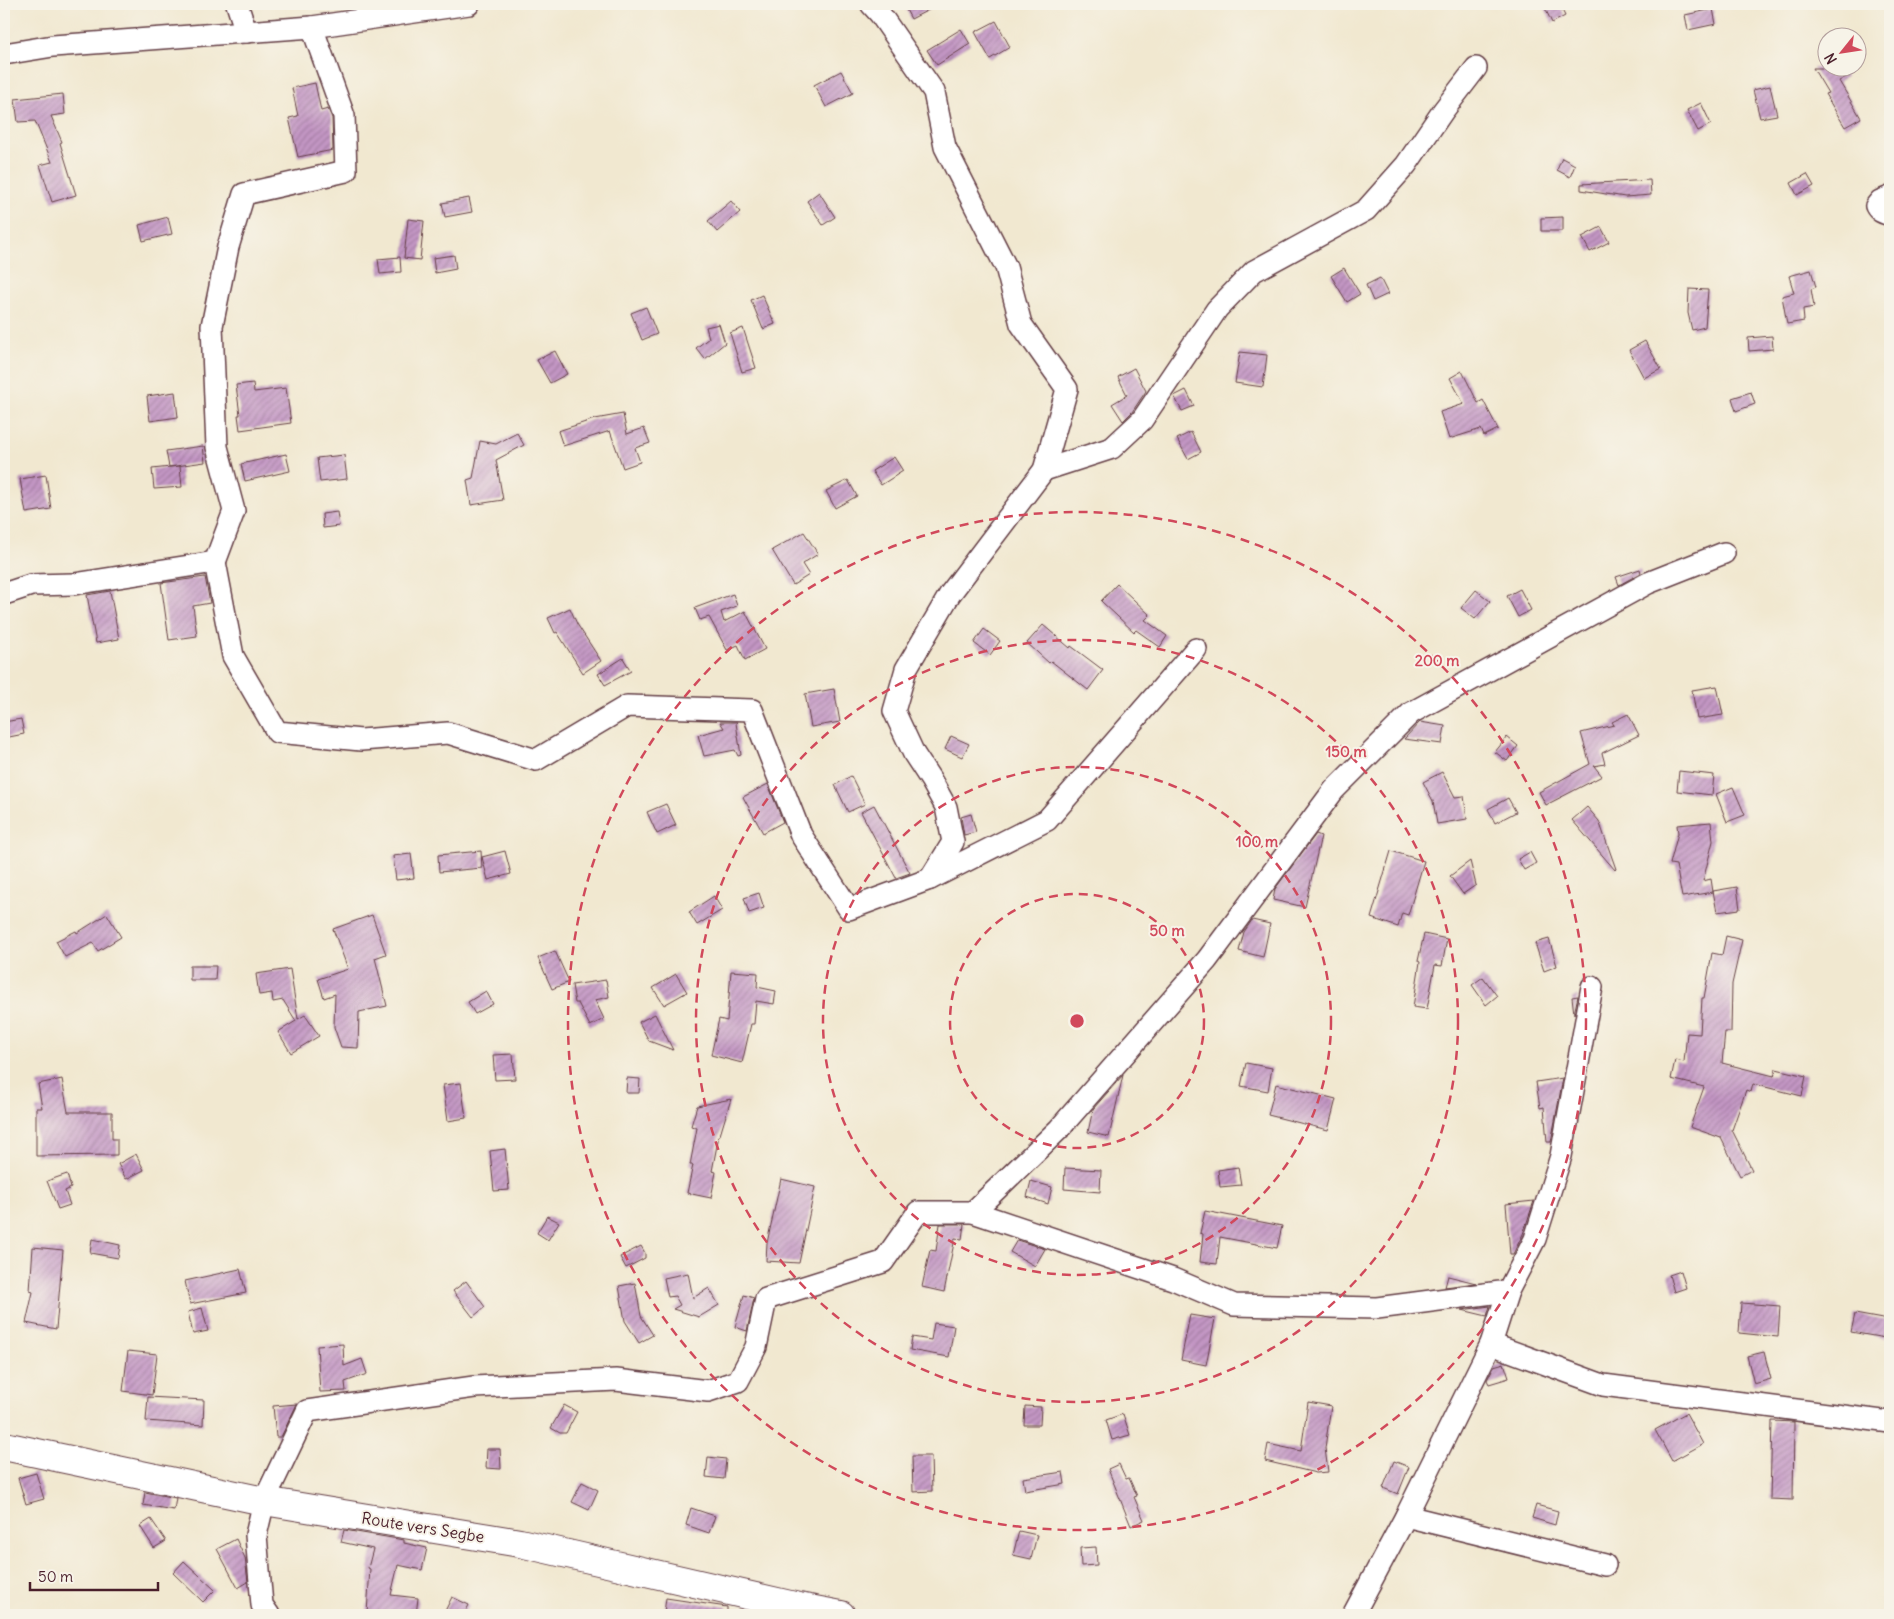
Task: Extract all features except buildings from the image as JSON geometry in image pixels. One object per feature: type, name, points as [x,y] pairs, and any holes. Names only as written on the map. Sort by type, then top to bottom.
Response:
[{"type":"main road","name":"Route vers Segbe","points":[[4,1446],[264,1501],[520,1543],[798,1611],[841,1615]]},
{"type":"street","points":[[237,4],[246,32]]},
{"type":"street","points":[[4,54],[53,46],[312,27],[469,4]]},
{"type":"street","points":[[871,4],[934,92],[945,147],[1006,267],[1021,324],[1067,389],[1044,470],[950,594],[906,669],[894,711],[914,754],[932,780],[946,807],[953,842],[930,879]]},
{"type":"street","points":[[312,27],[344,116],[346,171],[244,194],[228,247],[212,326],[217,447],[234,511],[215,562],[233,656],[277,732],[361,740],[448,733],[536,760],[627,706],[752,710],[802,834],[848,909],[930,879],[1047,820],[1196,649]]},
{"type":"street","points":[[1044,470],[1112,448],[1142,420],[1217,309],[1254,271],[1366,210],[1406,165],[1443,110],[1476,68]]},
{"type":"street","points":[[1890,197],[1880,201],[1876,206],[1883,213],[1890,215]]},
{"type":"street","points":[[973,1212],[1059,1129],[1207,960],[1334,790],[1411,713],[1648,583],[1724,553]]},
{"type":"street","points":[[4,594],[31,585],[74,584],[215,562]]},
{"type":"street","points":[[1353,1615],[1406,1516],[1491,1344],[1508,1291],[1535,1240],[1561,1156],[1592,987]]},
{"type":"street","points":[[263,1612],[256,1535],[264,1501],[307,1411],[474,1387],[616,1380],[708,1391],[738,1381],[756,1347],[766,1299],[883,1262],[918,1212],[973,1212],[1173,1279],[1234,1305],[1377,1308],[1508,1291]]},
{"type":"street","points":[[1491,1344],[1603,1385],[1890,1422]]},
{"type":"street","points":[[1406,1516],[1605,1564]]}]
